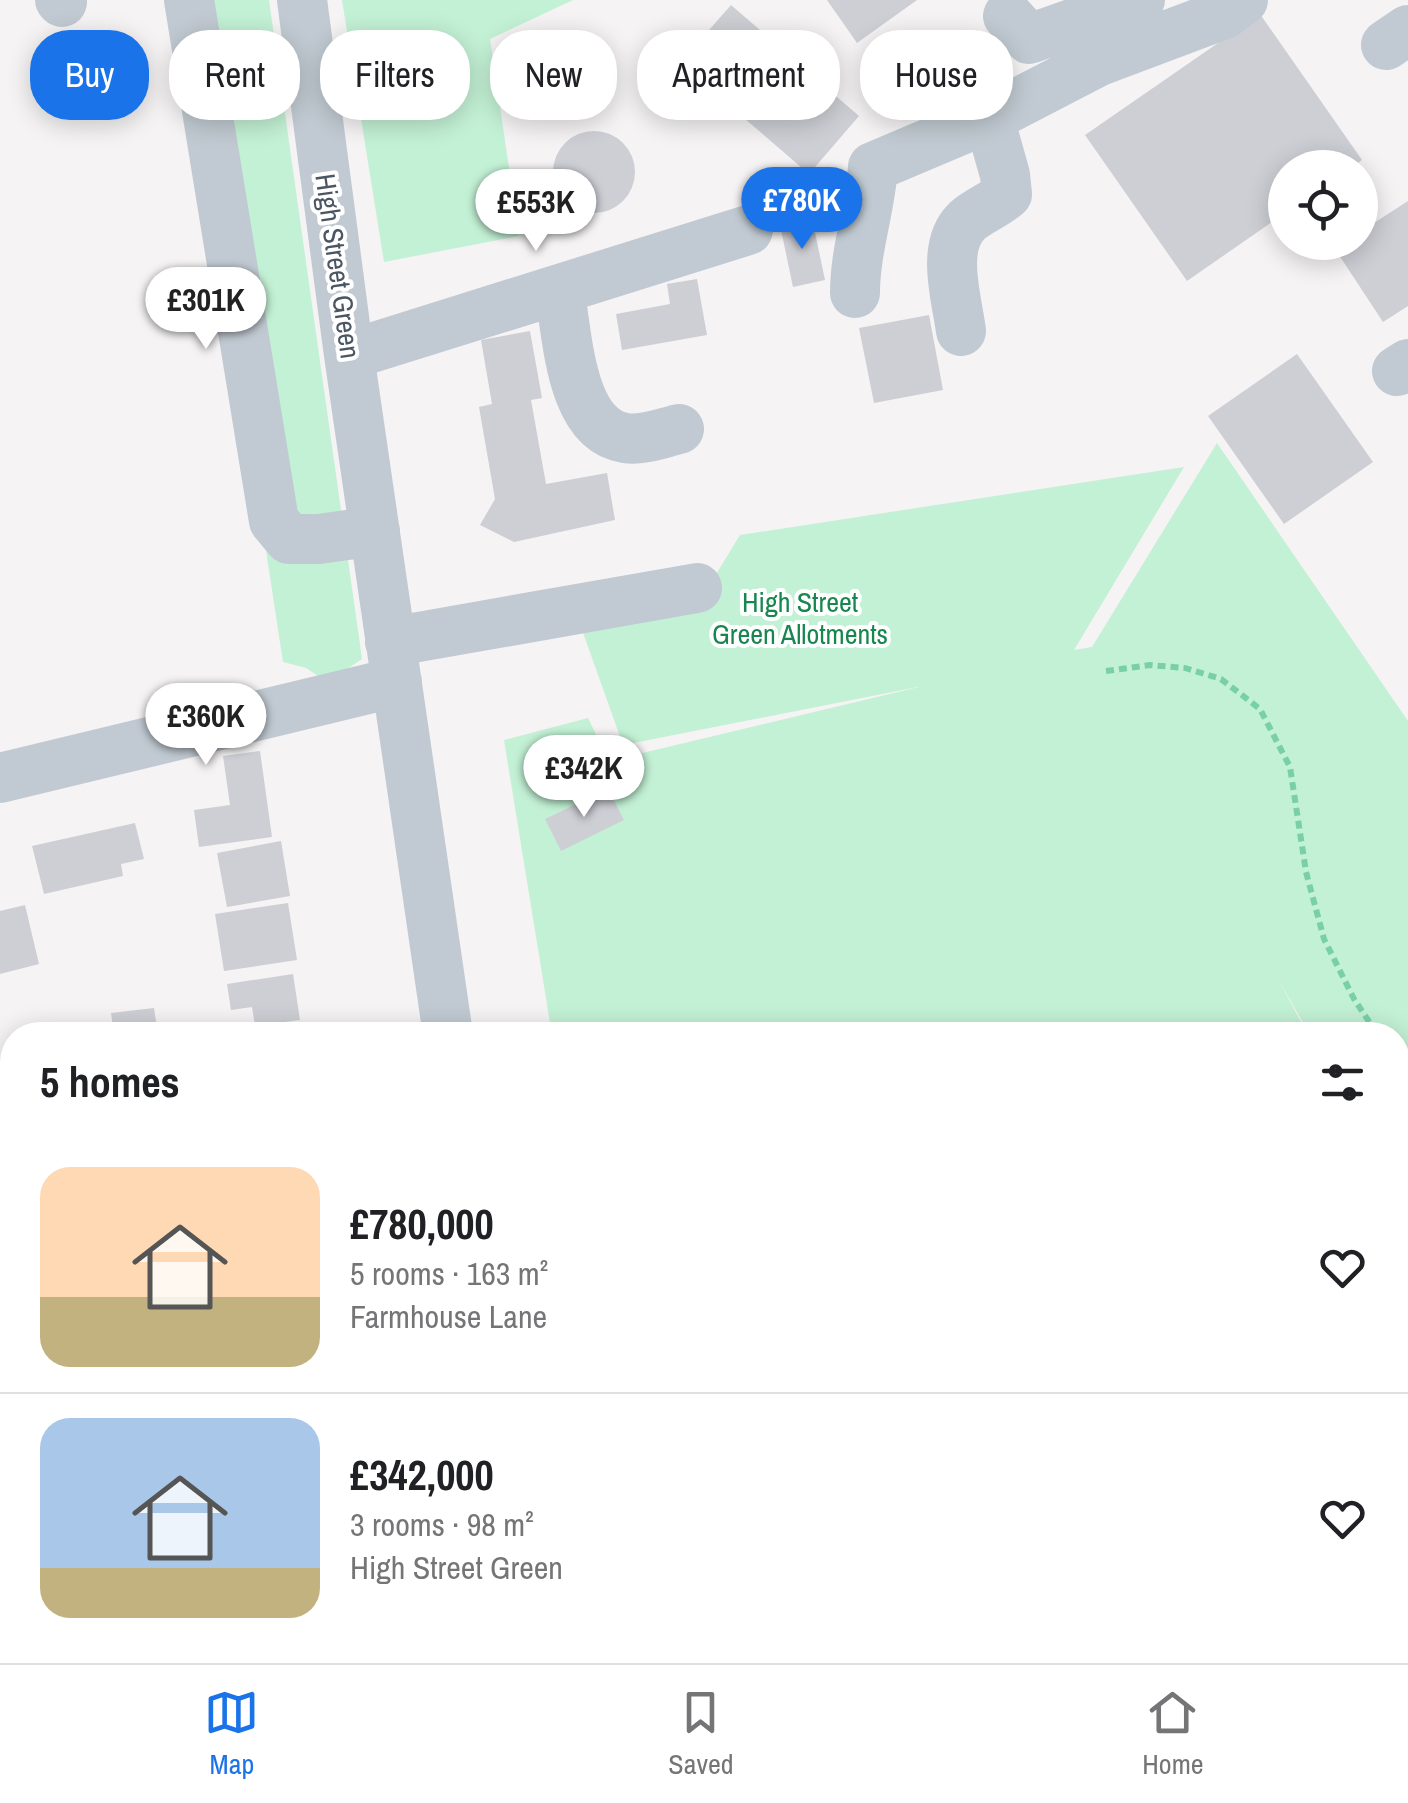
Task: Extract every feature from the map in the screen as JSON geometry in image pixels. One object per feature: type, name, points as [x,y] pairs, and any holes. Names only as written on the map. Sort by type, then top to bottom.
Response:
[{"type":"street","points":[[189,0],[274,521],[290,540],[319,540],[375,531]]},
{"type":"street","name":"High Street Green","points":[[302,0],[349,356],[446,1022]]},
{"type":"street","points":[[1008,16],[1030,39],[1140,0]]},
{"type":"street","points":[[1013,106],[1099,61],[1224,14],[1243,0]]},
{"type":"street","points":[[855,293],[855,258],[872,189],[873,167],[985,120]]},
{"type":"street","points":[[962,330],[951,251],[965,222],[1007,194],[991,120]]},
{"type":"street","points":[[349,356],[748,230]]},
{"type":"street","points":[[560,289],[581,403],[592,421],[622,438],[679,429]]},
{"type":"street","points":[[0,778],[394,662],[698,588]]},
{"type":"path","points":[[1106,671],[1150,665],[1184,668],[1221,679],[1260,709],[1290,767],[1306,872],[1324,939],[1369,1022]]},
{"type":"green space","points":[[182,0],[269,0],[273,30],[187,30]]},
{"type":"green space","points":[[342,0],[573,0],[509,30],[490,30],[490,120],[502,120],[519,236],[384,262],[361,120],[470,120],[470,30],[347,30]]},
{"type":"green space","points":[[200,120],[286,120],[362,659],[327,682],[306,668],[283,662]]},
{"type":"green space","name":"High Street Green Allotments","points":[[1217,443],[1408,721],[1408,1022],[1303,1022],[1277,977],[1301,1022],[550,1022],[504,740],[588,718],[609,761],[923,686],[623,745],[581,627],[701,599],[740,535],[1184,467],[1074,650],[1092,647]]},
{"type":"building","points":[[827,0],[917,0],[875,30],[860,30],[857,43]]},
{"type":"building","points":[[731,5],[760,30],[709,30]]},
{"type":"building","points":[[1260,14],[1355,150],[1268,150],[1268,225],[1187,281],[1085,135]]},
{"type":"building","points":[[840,100],[859,116],[809,174],[746,120],[840,120]]},
{"type":"building","points":[[594,131],[610,134],[623,143],[632,156],[632,188],[623,201],[610,210],[594,213],[578,210],[565,201],[556,188],[553,172],[556,156],[565,143],[578,134]]},
{"type":"building","points":[[1408,201],[1408,306],[1383,322],[1342,260],[1378,260],[1378,220]]},
{"type":"building","points":[[812,218],[825,280],[793,287],[780,225]]},
{"type":"building","points":[[697,279],[707,335],[622,350],[616,314],[670,304],[667,284]]},
{"type":"building","points":[[929,315],[943,390],[874,403],[859,328]]},
{"type":"building","points":[[530,331],[542,398],[531,400],[546,484],[607,473],[615,520],[514,542],[480,525],[495,499],[479,407],[492,404],[481,340]]},
{"type":"building","points":[[1297,354],[1373,462],[1284,524],[1208,416]]},
{"type":"building","points":[[260,751],[272,837],[199,847],[194,810],[230,805],[223,756]]},
{"type":"building","points":[[608,789],[624,820],[561,851],[545,819]]},
{"type":"building","points":[[135,823],[144,859],[121,864],[123,876],[44,894],[32,846]]},
{"type":"building","points":[[281,841],[290,896],[227,907],[217,853]]},
{"type":"building","points":[[288,903],[297,960],[224,971],[215,914]]},
{"type":"building","points":[[25,905],[39,964],[0,974],[0,911]]},
{"type":"building","points":[[293,974],[300,1020],[254,1022],[252,1007],[231,1010],[227,984]]},
{"type":"building","points":[[154,1008],[156,1022],[112,1022],[111,1013]]}]
